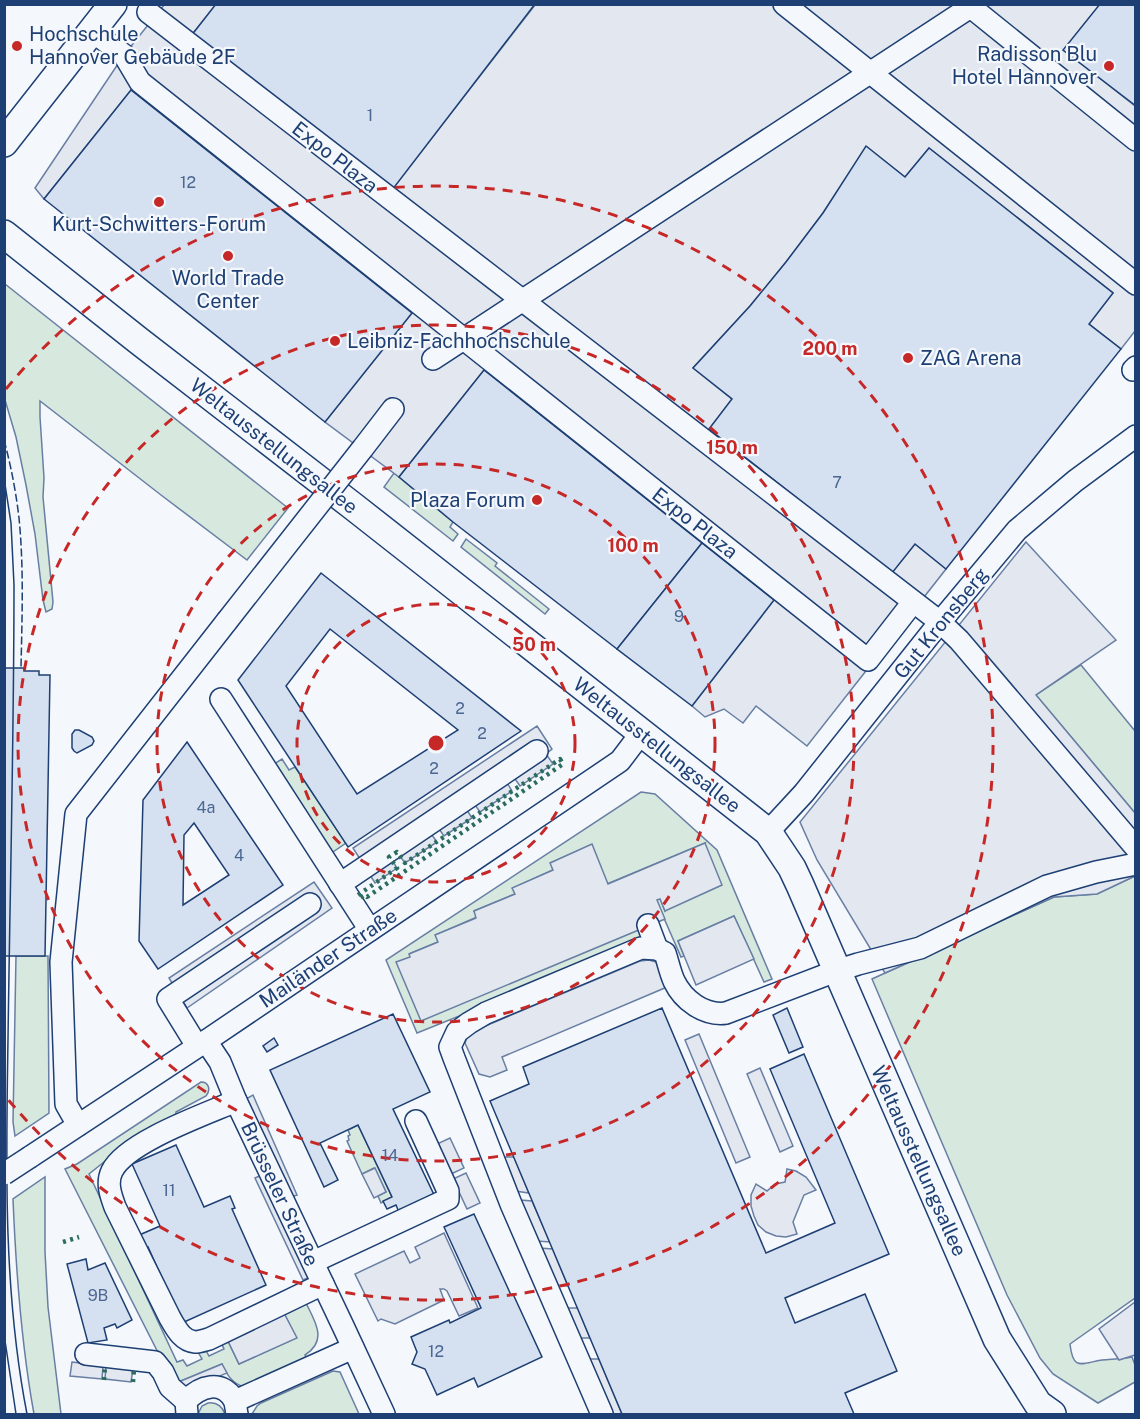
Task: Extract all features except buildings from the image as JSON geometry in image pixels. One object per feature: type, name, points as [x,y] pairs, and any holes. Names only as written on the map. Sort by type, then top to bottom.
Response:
[{"type":"main road","points":[[4,143],[101,13]]},
{"type":"main road","name":"Weltausstellungsallee","points":[[4,234],[768,832],[792,868],[997,1339],[1038,1404],[1052,1414]]},
{"type":"street","points":[[784,4],[1136,284]]},
{"type":"street","points":[[433,359],[971,5],[1136,140]]},
{"type":"street","name":"Expo Plaza","points":[[148,12],[940,622],[959,640],[1136,848]]},
{"type":"street","name":"Expo Plaza","points":[[101,13],[140,82],[868,660],[913,602]]},
{"type":"street","points":[[78,1125],[66,1104],[61,962],[76,813],[393,409]]},
{"type":"street","name":"Gut Kronsberg","points":[[768,832],[804,793],[940,622],[1017,530],[1075,481],[1136,436]]},
{"type":"street","points":[[221,699],[370,930]]},
{"type":"street","name":"Mailänder Straße","points":[[4,1174],[620,761],[642,732]]},
{"type":"street","points":[[340,884],[537,751]]},
{"type":"street","points":[[602,1414],[511,1204],[450,1047],[457,1032],[486,1013],[640,948],[657,948],[665,953],[674,980],[681,993],[691,1002],[710,1013],[726,1012],[836,971],[920,948],[1047,886],[1096,872],[1136,864]]},
{"type":"street","name":"Brüsseler Straße","points":[[310,904],[168,999],[220,1062],[236,1101],[384,1414]]},
{"type":"street","points":[[648,926],[657,948]]},
{"type":"street","points":[[236,1101],[146,1141],[120,1161],[112,1170],[110,1178],[111,1197],[115,1207],[170,1318],[177,1331],[185,1339],[195,1342],[209,1339],[323,1284]]},
{"type":"street","points":[[313,1262],[448,1199],[447,1191],[416,1121]]},
{"type":"street","points":[[86,1354],[155,1362],[186,1408],[194,1393],[209,1386],[224,1389],[236,1408],[353,1348]]},
{"type":"shaded area","points":[[164,5],[216,5],[191,36],[389,193],[535,5],[1100,5],[1064,50],[1135,106],[1135,331],[1121,349],[1089,324],[1113,293],[929,148],[905,177],[867,147],[823,213],[786,262],[750,306],[693,368],[732,399],[709,429],[892,572],[915,544],[946,569],[807,746],[756,706],[743,723],[724,709],[705,717],[692,706],[774,600],[484,370],[399,477],[325,422],[412,312],[131,90],[44,199],[35,188],[124,55]]},
{"type":"shaded area","points":[[5,284],[288,508],[247,560],[40,401],[43,497],[53,602],[52,609],[46,612],[26,485],[16,437],[5,400]]},
{"type":"shaded area","points":[[394,473],[453,522],[450,527],[458,534],[453,541],[384,487]]},
{"type":"shaded area","points":[[466,539],[497,563],[495,566],[549,609],[545,614],[461,547]]},
{"type":"shaded area","points":[[1026,542],[1116,640],[1036,695],[1135,813],[1135,876],[1097,894],[1054,897],[885,973],[817,860],[800,822]]},
{"type":"shaded area","points":[[1081,665],[1135,731],[1135,813],[1036,695]]},
{"type":"shaded area","points":[[537,726],[552,749],[546,754],[553,764],[520,786],[513,776],[506,781],[512,791],[480,812],[473,802],[465,807],[472,818],[444,836],[437,826],[429,831],[437,842],[405,863],[397,852],[390,857],[397,868],[375,883],[353,848]]},
{"type":"shaded area","points":[[282,759],[289,770],[295,767],[346,843],[330,854],[271,766]]},
{"type":"shaded area","points":[[641,792],[655,794],[717,850],[772,979],[764,982],[734,916],[678,941],[684,956],[681,957],[656,900],[660,898],[665,911],[705,843],[607,884],[591,845],[551,863],[553,870],[513,888],[515,894],[474,911],[477,917],[436,935],[438,942],[409,954],[643,928],[648,940],[417,1033],[386,960]]},
{"type":"shaded area","points":[[705,843],[722,885],[665,911],[660,899],[657,900],[665,919],[421,1021],[396,962],[438,942],[435,935],[476,918],[474,911],[515,894],[512,888],[553,870],[550,863],[592,844],[608,884]]},
{"type":"shaded area","points":[[1135,876],[1135,1298],[1070,1344],[1073,1359],[1080,1364],[1132,1357],[1135,1365],[1135,1382],[1098,1403],[1053,1374],[1040,1358],[1007,1295],[872,979],[1054,897],[1097,894]]},
{"type":"shaded area","points":[[314,882],[332,908],[187,1008],[169,978]]},
{"type":"shaded area","points":[[734,916],[754,959],[696,985],[678,941]]},
{"type":"shaded area","points":[[16,956],[48,956],[49,1113],[15,1136],[13,1122]]},
{"type":"shaded area","points":[[640,961],[656,962],[667,987],[502,1057],[507,1070],[490,1077],[479,1074],[465,1043],[471,1032]]},
{"type":"shaded area","points":[[699,1034],[750,1157],[736,1163],[685,1040]]},
{"type":"shaded area","points":[[760,1068],[793,1146],[780,1152],[747,1074]]},
{"type":"shaded area","points":[[201,1082],[206,1083],[208,1087],[206,1096],[176,1112],[119,1150],[89,1174],[177,1362],[183,1360],[187,1366],[202,1359],[198,1352],[205,1349],[209,1356],[224,1349],[221,1342],[227,1339],[239,1364],[296,1338],[283,1311],[305,1301],[315,1322],[318,1336],[312,1349],[305,1355],[308,1361],[244,1387],[230,1378],[222,1364],[174,1384],[65,1169],[77,1164]]},
{"type":"shaded area","points":[[253,1095],[297,1195],[291,1197],[246,1099]]},
{"type":"shaded area","points":[[358,1125],[392,1197],[381,1203],[378,1196],[386,1192],[374,1168],[362,1174],[347,1141],[350,1135],[348,1130]]},
{"type":"shaded area","points":[[450,1138],[464,1168],[451,1174],[437,1144]]},
{"type":"shaded area","points":[[502,1157],[514,1157],[529,1193],[515,1191]]},
{"type":"shaded area","points":[[375,1168],[386,1192],[374,1198],[362,1174]]},
{"type":"shaded area","points":[[787,1169],[806,1177],[816,1190],[804,1195],[793,1222],[797,1234],[786,1237],[766,1232],[758,1225],[751,1206],[751,1195],[756,1184],[767,1191],[775,1184],[785,1182]]},
{"type":"shaded area","points":[[466,1173],[480,1203],[467,1209],[453,1179]]},
{"type":"shaded area","points":[[262,1175],[310,1277],[303,1280],[255,1178]]},
{"type":"shaded area","points":[[45,1177],[48,1307],[61,1414],[34,1414],[22,1334],[18,1280],[13,1199]]},
{"type":"shaded area","points":[[520,1200],[532,1201],[550,1242],[537,1241]]},
{"type":"shaded area","points":[[444,1233],[478,1308],[459,1316],[447,1291],[440,1289],[444,1300],[395,1324],[381,1319],[378,1321],[355,1274],[404,1251],[410,1263],[420,1258],[415,1247]]},
{"type":"shaded area","points":[[539,1248],[553,1249],[568,1286],[555,1285]]},
{"type":"shaded area","points":[[1135,1302],[1135,1355],[1119,1360],[1099,1329]]},
{"type":"shaded area","points":[[565,1308],[578,1308],[590,1338],[577,1338]]},
{"type":"shaded area","points":[[284,1313],[297,1338],[239,1364],[227,1339]]},
{"type":"shaded area","points":[[586,1359],[599,1359],[622,1414],[609,1414]]},
{"type":"shaded area","points":[[72,1362],[103,1366],[102,1379],[70,1376]]},
{"type":"shaded area","points":[[222,1364],[227,1373],[180,1393],[176,1383]]},
{"type":"shaded area","points":[[106,1366],[133,1369],[131,1382],[105,1379]]},
{"type":"shaded area","points":[[333,1371],[340,1372],[359,1414],[252,1414],[261,1403]]},
{"type":"shaded area","points":[[208,1403],[219,1405],[225,1414],[198,1414],[202,1406]]},
{"type":"tram line","points":[[4,478],[11,523],[14,585],[7,1133],[8,1227],[14,1321],[27,1414]]},
{"type":"tram line","points":[[4,1334],[16,1414]]},
{"type":"hedge","points":[[560,759],[563,764],[367,897],[365,895],[360,898],[358,895],[397,868],[389,857],[397,852],[405,863],[560,759]]},
{"type":"hedge","points":[[63,1242],[79,1237]]},
{"type":"hedge","points":[[104,1380],[105,1367]]},
{"type":"hedge","points":[[133,1382],[134,1369]]},
{"type":"fence","points":[[4,440],[15,489],[21,537],[21,668]]},
{"type":"place","name":"Hochschule Hannover Gebäude 2F","points":[[17,46]]},
{"type":"place","name":"Radisson Blu Hotel Hannover","points":[[1109,66]]},
{"type":"place","name":"Kurt-Schwitters-Forum","points":[[159,202]]},
{"type":"place","name":"World Trade Center","points":[[228,256]]},
{"type":"place","name":"Leibniz-Fachhochschule","points":[[335,341]]},
{"type":"place","name":"ZAG Arena","points":[[908,358]]},
{"type":"place","name":"Plaza Forum","points":[[537,500]]}]
